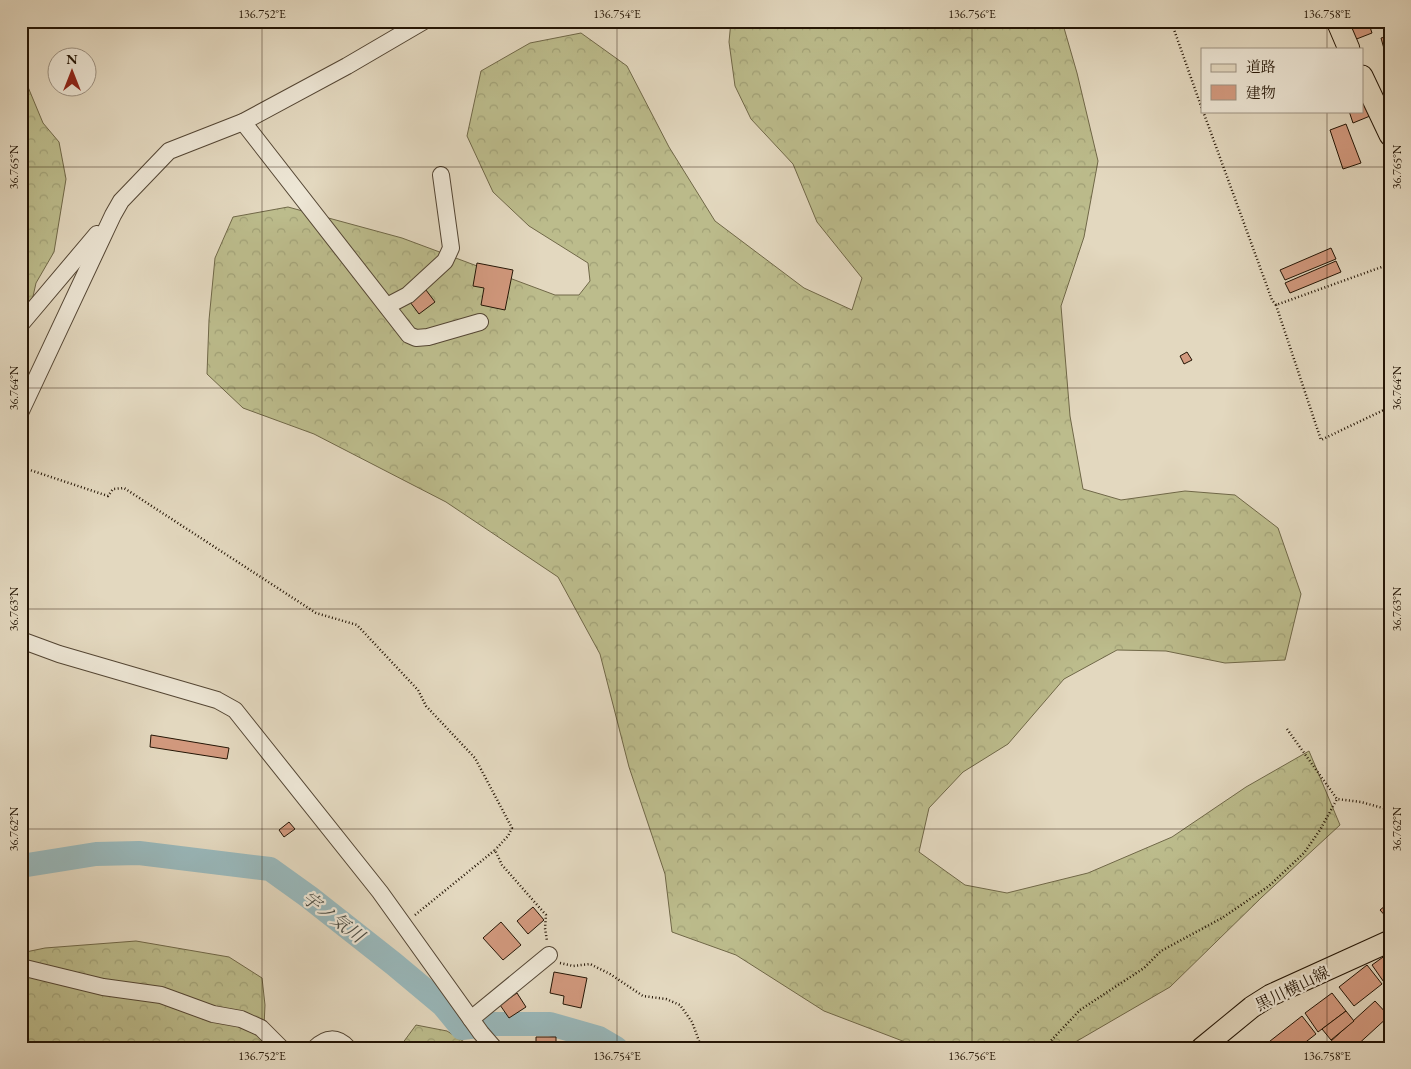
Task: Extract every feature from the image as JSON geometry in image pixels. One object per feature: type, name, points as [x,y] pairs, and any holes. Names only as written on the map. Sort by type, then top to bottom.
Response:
[{"type":"main road","points":[[1338,21],[1349,48]]},
{"type":"main road","points":[[1364,80],[1390,136]]},
{"type":"main road","name":"黒川横山線","points":[[1202,1048],[1252,1007],[1271,995],[1390,941]]},
{"type":"street","points":[[21,324],[112,215],[121,201],[169,151],[243,122],[347,66],[424,21]]},
{"type":"street","points":[[243,122],[409,335],[416,338],[428,338],[480,322]]},
{"type":"street","points":[[387,306],[408,295],[444,261],[451,248],[441,175]]},
{"type":"street","points":[[21,411],[112,215]]},
{"type":"street","points":[[21,640],[60,654],[217,700],[235,710],[380,892],[471,1019],[479,1040],[494,1048]]},
{"type":"street","points":[[471,1019],[549,956]]},
{"type":"street","points":[[21,967],[103,987],[161,995],[213,1014],[241,1019],[261,1028],[281,1048]]},
{"type":"street","points":[[315,1048],[322,1041],[330,1039],[344,1044],[348,1048]]},
{"type":"path","points":[[1171,21],[1201,104]]},
{"type":"path","points":[[1204,112],[1272,300],[1276,305],[1321,440],[1390,407]]},
{"type":"path","points":[[1276,305],[1390,264]]},
{"type":"path","points":[[21,467],[108,496],[113,488],[124,488],[316,612],[356,625],[418,690],[426,706],[474,758],[512,828],[508,836],[495,850],[403,924]]},
{"type":"path","points":[[1286,729],[1337,799],[1361,802],[1390,810]]},
{"type":"path","points":[[1044,1048],[1080,1010],[1144,968],[1161,952],[1222,918],[1270,886],[1304,853],[1320,830],[1337,799]]},
{"type":"path","points":[[495,850],[502,865],[546,915],[545,928],[549,956],[555,961],[573,966],[590,964],[610,974],[643,996],[666,999],[680,1005],[692,1022],[699,1041],[705,1048]]},
{"type":"green space","points":[[731,21],[1062,21],[1077,73],[1098,161],[1084,237],[1061,306],[1070,416],[1083,489],[1121,500],[1185,491],[1235,495],[1278,528],[1301,594],[1285,660],[1225,663],[1166,651],[1117,650],[1064,679],[1008,744],[963,772],[929,808],[919,852],[965,885],[1007,893],[1088,873],[1172,837],[1246,787],[1309,751],[1340,825],[1262,897],[1170,987],[1065,1048],[921,1048],[824,1011],[736,955],[672,932],[665,874],[629,767],[600,654],[558,577],[446,502],[314,434],[243,408],[207,374],[209,320],[215,258],[233,217],[288,207],[402,238],[555,295],[579,295],[590,281],[588,263],[529,226],[493,192],[467,136],[481,71],[530,43],[581,33],[627,66],[669,147],[715,221],[804,288],[852,310],[862,278],[817,222],[793,164],[751,119],[735,86],[729,42]]},
{"type":"green space","points":[[21,81],[28,87],[43,123],[59,142],[66,179],[54,252],[36,283],[21,350]]},
{"type":"green space","points":[[136,941],[229,957],[262,978],[265,1005],[263,1048],[21,1048],[21,953],[45,948]]},
{"type":"green space","points":[[416,1025],[447,1031],[474,1048],[399,1048]]},
{"type":"building","points":[[1368,21],[1372,33],[1354,40],[1349,27]]},
{"type":"building","points":[[1390,36],[1390,63],[1388,63],[1381,38]]},
{"type":"building","points":[[1364,102],[1370,116],[1353,123],[1349,112],[1364,112]]},
{"type":"building","points":[[1346,124],[1361,163],[1343,169],[1330,130]]},
{"type":"building","points":[[1331,248],[1336,259],[1285,280],[1280,270]]},
{"type":"building","points":[[1336,261],[1341,272],[1290,293],[1285,283]]},
{"type":"building","points":[[477,263],[513,270],[505,310],[481,305],[484,288],[473,286]]},
{"type":"building","points":[[426,290],[435,302],[419,314],[410,302]]},
{"type":"building","points":[[1187,352],[1192,360],[1184,364],[1180,356]]},
{"type":"building","points":[[151,735],[229,748],[227,759],[150,747]]},
{"type":"building","points":[[289,822],[295,829],[284,837],[279,830]]},
{"type":"building","points":[[1390,902],[1390,918],[1388,919],[1380,910]]},
{"type":"building","points":[[533,907],[544,920],[528,934],[517,921]]},
{"type":"building","points":[[501,922],[521,945],[503,960],[483,938]]},
{"type":"building","points":[[1390,952],[1390,987],[1388,988],[1372,965]]},
{"type":"building","points":[[1367,965],[1382,984],[1354,1006],[1339,987]]},
{"type":"building","points":[[554,972],[587,978],[581,1008],[563,1004],[564,996],[550,993]]},
{"type":"building","points":[[517,993],[526,1007],[509,1018],[500,1005]]},
{"type":"building","points":[[1332,993],[1346,1011],[1318,1032],[1305,1013]]},
{"type":"building","points":[[1375,1001],[1389,1016],[1354,1048],[1336,1048],[1330,1042]]},
{"type":"building","points":[[1346,1011],[1354,1021],[1331,1040],[1322,1029]]},
{"type":"building","points":[[1302,1016],[1316,1034],[1298,1048],[1267,1048],[1265,1045]]},
{"type":"building","points":[[536,1037],[556,1037],[556,1047],[536,1048]]},
{"type":"building","points":[[563,1044],[590,1046],[590,1048],[563,1048]]},
{"type":"waterway","name":"宇ノ気川","points":[[21,866],[96,854],[139,853],[270,869],[394,964],[443,1005],[462,1028],[492,1024],[550,1024],[599,1038],[616,1048]]}]
